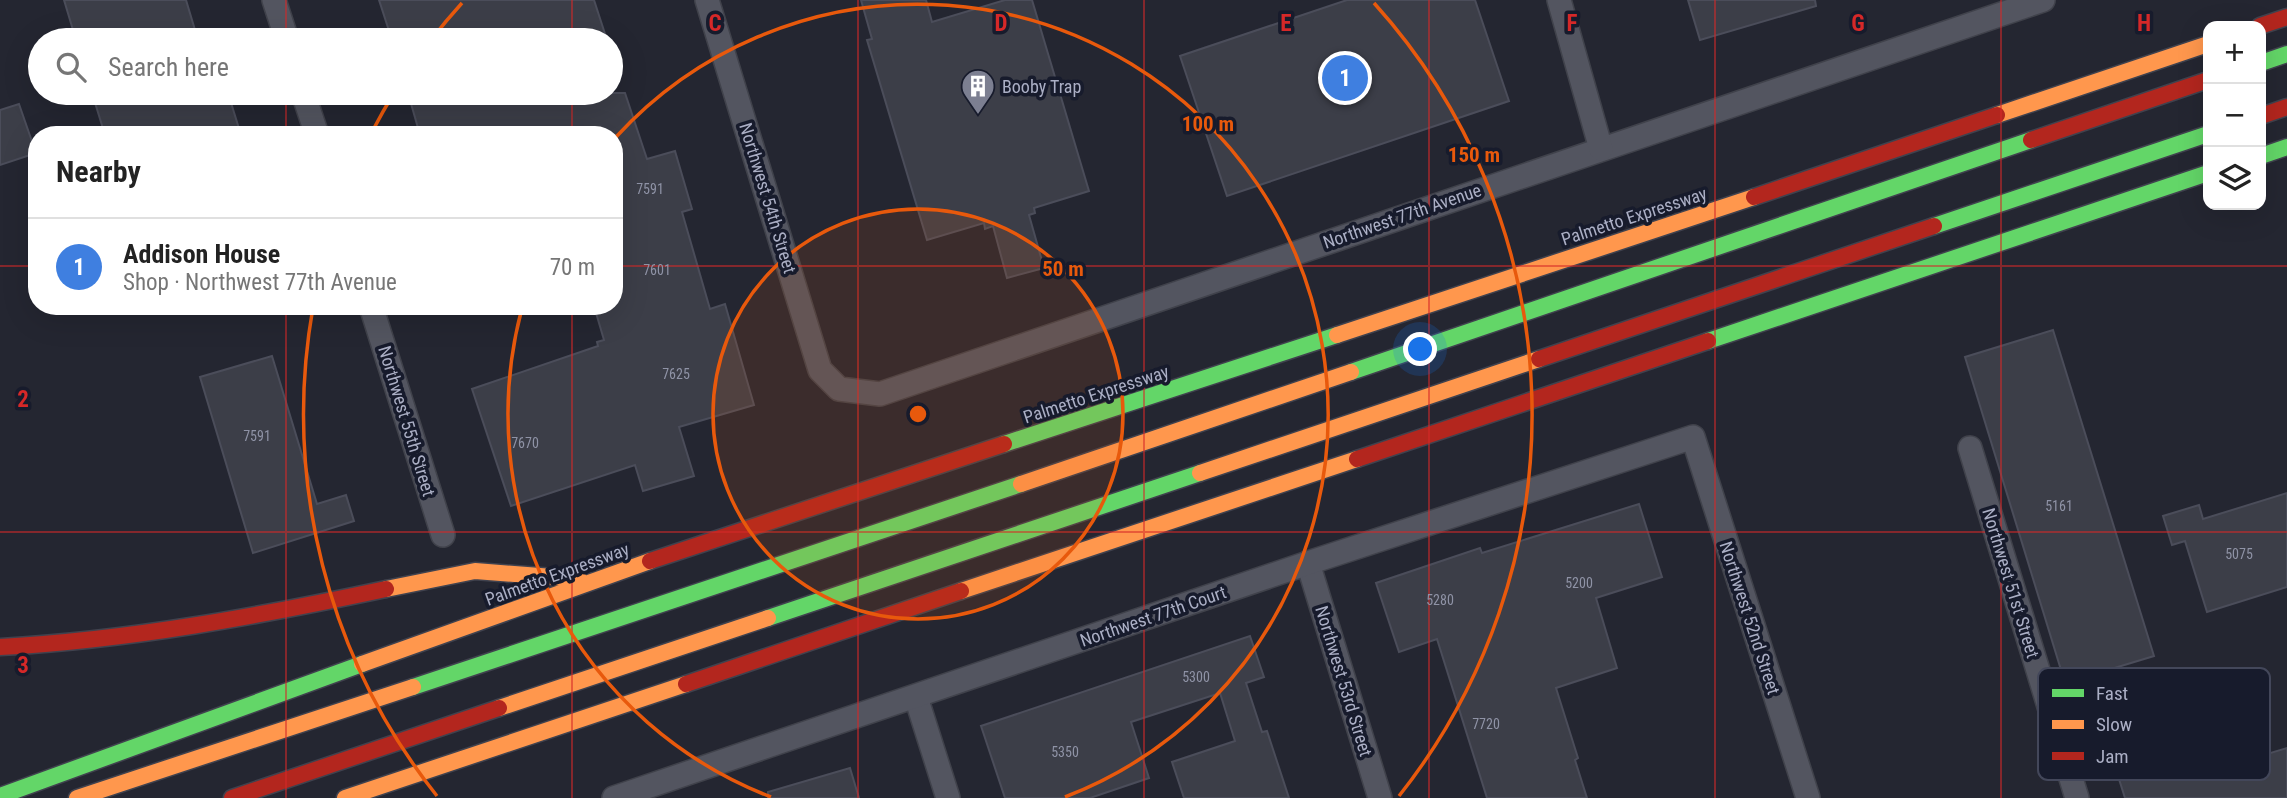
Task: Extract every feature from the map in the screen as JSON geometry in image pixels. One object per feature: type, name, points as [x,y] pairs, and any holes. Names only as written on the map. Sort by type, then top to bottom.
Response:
[{"type":"highway","points":[[2266,24],[2287,17]]},
{"type":"highway","name":"Palmetto Expressway","points":[[0,796],[592,580],[1679,222],[2203,46]]},
{"type":"highway","points":[[2266,61],[2287,54]]},
{"type":"highway","points":[[78,798],[730,583],[2203,82]]},
{"type":"highway","points":[[2266,114],[2287,107]]},
{"type":"highway","points":[[232,798],[2203,136]]},
{"type":"highway","points":[[2266,154],[2287,147]]},
{"type":"highway","points":[[345,798],[2203,175]]},
{"type":"highway","points":[[0,647],[74,643],[291,609],[475,571],[592,580]]},
{"type":"street","points":[[274,0],[283,28]]},
{"type":"street","name":"Northwest 54th Street","points":[[708,0],[820,370],[839,389]]},
{"type":"street","points":[[1559,0],[1601,149]]},
{"type":"street","name":"Northwest 77th Avenue","points":[[839,389],[880,394],[2043,0]]},
{"type":"street","points":[[307,105],[314,126]]},
{"type":"street","name":"Northwest 55th Street","points":[[374,315],[443,535]]},
{"type":"street","name":"Northwest 77th Court","points":[[614,798],[1308,563],[1693,437]]},
{"type":"street","name":"Northwest 52nd Street","points":[[1693,437],[1808,798]]},
{"type":"street","name":"Northwest 51st Street","points":[[1970,448],[2038,670]]},
{"type":"street","name":"Northwest 53rd Street","points":[[1308,563],[1380,798]]},
{"type":"street","points":[[916,697],[948,798]]},
{"type":"street","name":"Northwest 51st Street","points":[[2071,780],[2077,798]]},
{"type":"building","points":[[64,0],[186,0],[194,28],[72,28]]},
{"type":"building","points":[[379,0],[594,0],[603,28],[388,28]]},
{"type":"building","name":"Booby Trap","points":[[861,0],[926,0],[932,22],[1005,0],[1032,0],[1089,191],[1034,208],[1035,213],[1029,215],[1044,268],[1007,278],[993,226],[985,229],[984,223],[927,240],[867,40],[872,39]]},
{"type":"building","points":[[1347,0],[1475,0],[1509,101],[1227,196],[1180,56]]},
{"type":"building","points":[[1688,0],[1815,0],[1816,6],[1700,40]]},
{"type":"building","points":[[625,93],[647,159],[675,151],[692,209],[682,212],[710,309],[725,304],[754,405],[679,427],[694,476],[643,491],[635,465],[511,506],[472,389],[598,346],[597,342],[604,340],[597,315],[623,315],[623,126],[417,126],[411,105],[623,105]]},
{"type":"building","points":[[19,104],[28,130],[28,156],[0,165],[0,110]]},
{"type":"building","points":[[96,105],[232,105],[238,126],[102,126]]},
{"type":"building","points":[[2053,330],[2154,656],[2114,668],[2060,668],[1965,357]]},
{"type":"building","points":[[272,356],[317,504],[346,495],[354,521],[253,553],[200,377]]},
{"type":"building","points":[[2287,493],[2287,587],[2207,612],[2185,541],[2172,545],[2163,516],[2199,505],[2203,519]]},
{"type":"building","points":[[1639,504],[1662,577],[1596,598],[1617,668],[1556,688],[1578,758],[1575,760],[1587,798],[1487,798],[1437,639],[1399,652],[1376,583],[1480,548],[1482,553]]},
{"type":"building","points":[[1250,636],[1264,677],[1246,683],[1262,732],[1267,731],[1289,798],[1184,798],[1172,762],[1235,741],[1220,693],[1131,722],[1149,778],[1090,798],[1005,798],[981,726]]},
{"type":"building","points":[[2287,748],[2287,798],[2125,798],[2119,780],[2270,780],[2270,753]]},
{"type":"building","points":[[850,768],[859,798],[768,798],[768,792]]},
{"type":"traffic: fast","points":[[2266,61],[2287,54]]},
{"type":"traffic: fast","points":[[1934,226],[2203,136]]},
{"type":"traffic: fast","points":[[1351,372],[2031,140]]},
{"type":"traffic: fast","points":[[2266,154],[2287,147]]},
{"type":"traffic: fast","points":[[1708,341],[2203,175]]},
{"type":"traffic: fast","points":[[1004,444],[1337,335]]},
{"type":"traffic: fast","points":[[768,618],[1200,473]]},
{"type":"traffic: fast","points":[[413,687],[1021,484]]},
{"type":"traffic: fast","points":[[0,796],[362,664]]},
{"type":"traffic: slow","points":[[1997,115],[2203,46]]},
{"type":"traffic: slow","points":[[1337,335],[1754,197]]},
{"type":"traffic: slow","points":[[1200,473],[1539,359]]},
{"type":"traffic: slow","points":[[1021,484],[1351,372]]},
{"type":"traffic: slow","points":[[961,591],[1357,459]]},
{"type":"traffic: slow","points":[[362,664],[650,561]]},
{"type":"traffic: slow","points":[[386,589],[475,571],[579,579]]},
{"type":"traffic: slow","points":[[499,708],[768,618]]},
{"type":"traffic: slow","points":[[345,798],[686,684]]},
{"type":"traffic: slow","points":[[77,798],[413,687]]},
{"type":"traffic: jam","points":[[2266,24],[2287,17]]},
{"type":"traffic: jam","points":[[2031,140],[2203,82]]},
{"type":"traffic: jam","points":[[2266,114],[2287,107]]},
{"type":"traffic: jam","points":[[1754,197],[1997,115]]},
{"type":"traffic: jam","points":[[1539,359],[1934,226]]},
{"type":"traffic: jam","points":[[1357,459],[1708,341]]},
{"type":"traffic: jam","points":[[650,561],[1004,444]]},
{"type":"traffic: jam","points":[[0,647],[97,639],[194,626],[386,589]]},
{"type":"traffic: jam","points":[[686,684],[961,591]]},
{"type":"traffic: jam","points":[[232,798],[499,708]]},
{"type":"place","name":"Addison House","points":[[1345,78]]},
{"type":"place","name":"Booby Trap","points":[[978,116]]}]
